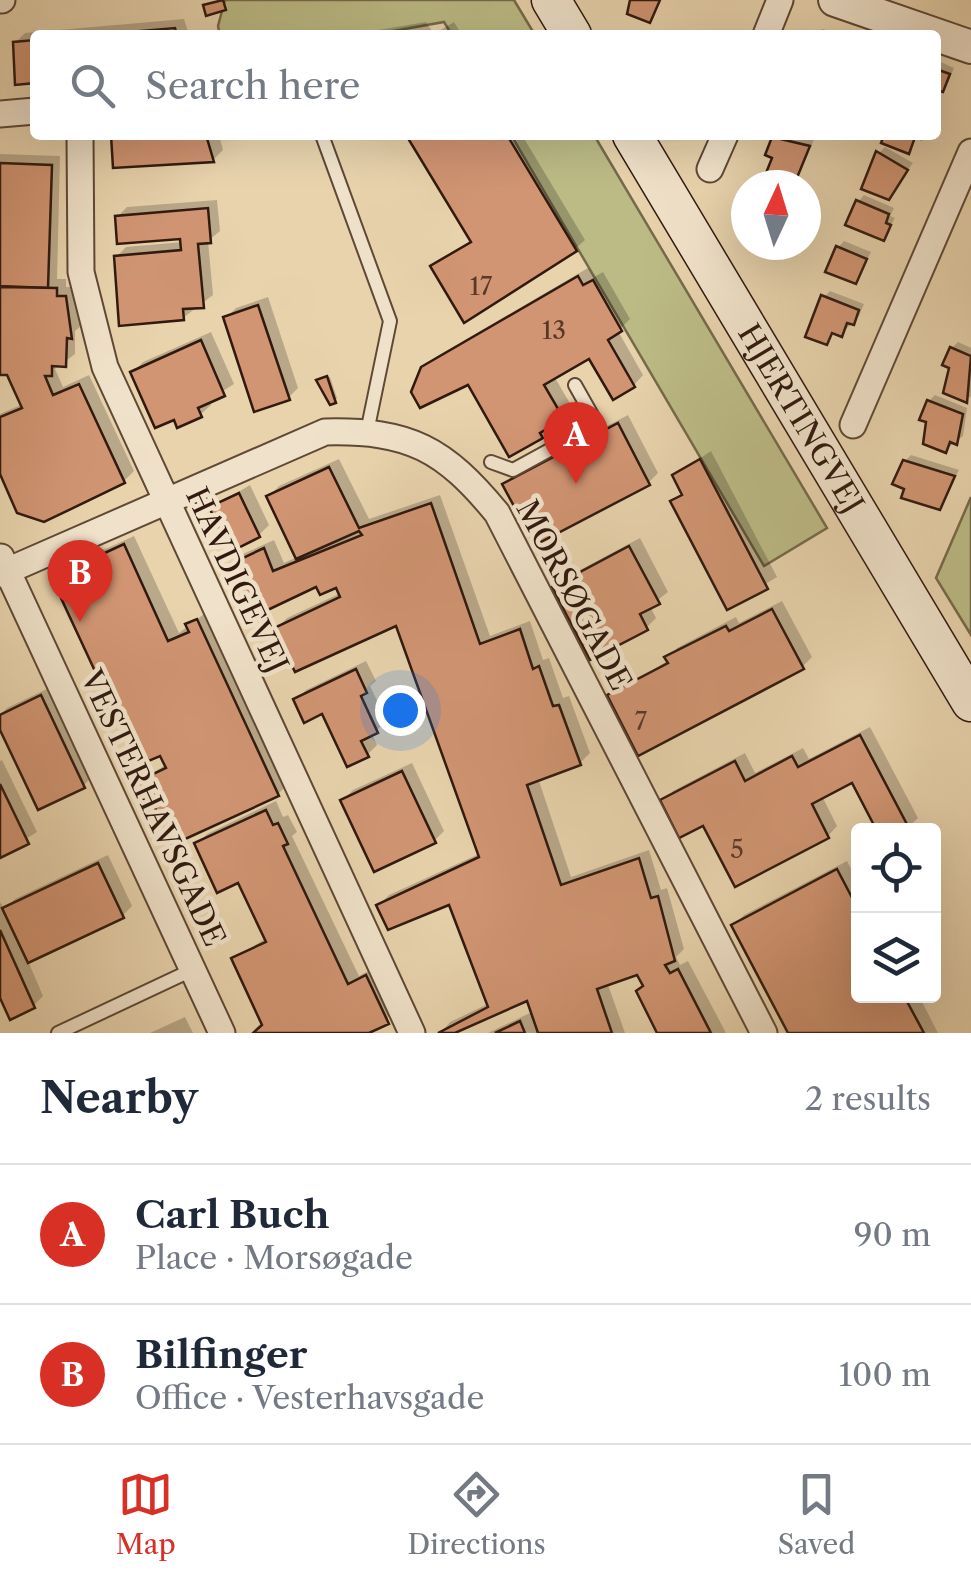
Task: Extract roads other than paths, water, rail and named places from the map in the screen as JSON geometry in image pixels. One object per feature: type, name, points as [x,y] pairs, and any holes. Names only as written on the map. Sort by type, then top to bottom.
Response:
[{"type":"main road","points":[[552,0],[569,30]]},
{"type":"main road","name":"HJERTINGVEJ","points":[[635,140],[971,702]]},
{"type":"street","points":[[768,30],[780,0]]},
{"type":"street","points":[[835,0],[881,8],[933,30]]},
{"type":"street","points":[[941,33],[971,46]]},
{"type":"street","points":[[0,114],[30,112]]},
{"type":"street","name":"HAVDIGEVEJ","points":[[80,140],[81,272],[105,367],[412,1033]]},
{"type":"street","points":[[710,169],[722,140]]},
{"type":"street","points":[[853,425],[971,152]]},
{"type":"street","name":"MORSØGADE","points":[[2,567],[325,432],[368,432],[428,449],[462,471],[497,513],[764,1033]]},
{"type":"street","name":"VESTERHAVSGADE","points":[[2,567],[222,1033]]},
{"type":"lane","points":[[324,140],[390,321],[368,432]]},
{"type":"lane","points":[[491,462],[514,470],[597,424],[576,385]]},
{"type":"lane","points":[[58,1033],[192,970]]},
{"type":"place","name":"Carl Buch","points":[[576,484]]},
{"type":"place","name":"Bilfinger","points":[[80,622]]}]
